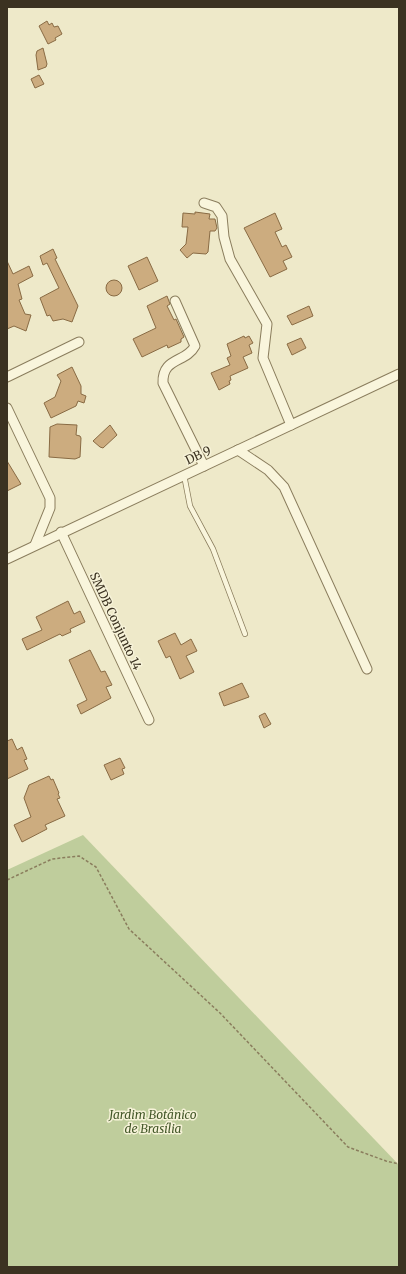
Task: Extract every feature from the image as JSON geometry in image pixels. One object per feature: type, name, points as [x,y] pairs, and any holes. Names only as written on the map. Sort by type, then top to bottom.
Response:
[{"type":"street","points":[[204,203],[212,205],[220,212],[222,216],[226,247],[230,259],[267,324],[263,358],[291,425]]},
{"type":"street","points":[[175,301],[195,346],[191,354],[177,360],[167,367],[163,375],[163,383],[204,466]]},
{"type":"street","points":[[7,377],[79,342]]},
{"type":"street","name":"DB 9","points":[[7,559],[36,546],[61,532],[399,374]]},
{"type":"street","points":[[7,408],[50,498],[50,508],[36,546]]},
{"type":"street","points":[[238,450],[268,470],[284,487],[367,669]]},
{"type":"street","name":"SMDB Conjunto 14","points":[[61,532],[149,720]]},
{"type":"lane","points":[[184,475],[191,510],[213,549],[245,634]]},
{"type":"path","points":[[7,880],[52,859],[79,856],[96,867],[129,929],[220,1013],[348,1147],[386,1162],[399,1164]]},
{"type":"green space","name":"Jardim Botânico de Brasília","points":[[83,835],[399,1165],[399,1267],[7,1267],[7,870]]},
{"type":"building","points":[[47,21],[49,25],[52,23],[54,27],[58,26],[62,34],[55,38],[56,40],[48,44],[39,26]]},
{"type":"building","points":[[43,48],[47,64],[46,67],[38,70],[36,55],[37,51]]},
{"type":"building","points":[[39,75],[44,84],[35,88],[31,79]]},
{"type":"building","points":[[195,212],[210,214],[209,219],[215,219],[217,228],[215,231],[210,231],[208,252],[206,254],[193,253],[187,258],[180,250],[186,244],[188,227],[182,227],[183,213],[195,214]]},
{"type":"building","points":[[275,213],[282,229],[275,232],[282,247],[286,245],[292,257],[283,261],[287,269],[270,277],[244,228]]},
{"type":"building","points":[[53,249],[57,258],[55,259],[78,306],[72,322],[63,319],[53,321],[50,315],[47,316],[40,298],[59,288],[47,263],[43,265],[40,256]]},
{"type":"building","points":[[147,257],[158,281],[139,290],[128,266]]},
{"type":"building","points":[[7,261],[13,274],[29,266],[33,276],[18,284],[22,299],[19,300],[25,314],[31,315],[26,331],[14,326],[7,329]]},
{"type":"building","points":[[114,280],[120,282],[122,288],[120,294],[114,296],[108,294],[106,288],[108,282]]},
{"type":"building","points":[[167,296],[170,304],[167,306],[174,320],[176,319],[184,337],[181,339],[181,342],[168,348],[167,345],[142,357],[133,339],[156,328],[147,306]]},
{"type":"building","points":[[309,306],[313,316],[292,325],[287,316]]},
{"type":"building","points":[[244,336],[245,338],[249,336],[253,343],[249,345],[252,353],[243,357],[248,368],[230,376],[230,384],[219,390],[211,373],[230,365],[227,358],[231,356],[227,344]]},
{"type":"building","points":[[301,338],[306,348],[292,355],[287,344]]},
{"type":"building","points":[[72,367],[81,386],[81,394],[86,396],[84,403],[78,401],[76,406],[51,418],[44,403],[55,397],[61,381],[57,375]]},
{"type":"building","points":[[57,424],[77,425],[76,435],[80,436],[81,438],[80,457],[75,459],[49,457],[50,427]]},
{"type":"building","points":[[110,425],[117,435],[103,448],[100,447],[93,441]]},
{"type":"building","points":[[7,461],[21,484],[7,491]]},
{"type":"building","points":[[68,601],[74,614],[80,611],[85,622],[70,629],[71,632],[62,636],[60,634],[27,650],[22,639],[42,630],[36,617]]},
{"type":"building","points":[[175,633],[181,645],[191,639],[197,651],[186,656],[194,672],[180,679],[170,656],[166,658],[158,641]]},
{"type":"building","points":[[90,650],[101,672],[105,671],[112,685],[106,687],[111,698],[81,714],[77,705],[87,700],[69,660]]},
{"type":"building","points":[[242,683],[249,697],[224,706],[219,693]]},
{"type":"building","points":[[265,713],[271,724],[264,728],[259,716]]},
{"type":"building","points":[[12,739],[17,750],[22,747],[27,759],[24,760],[28,769],[7,779],[7,741]]},
{"type":"building","points":[[120,758],[125,768],[122,769],[124,774],[111,780],[104,765]]},
{"type":"building","points":[[49,776],[51,780],[53,779],[59,793],[60,798],[57,799],[65,816],[45,825],[47,829],[22,842],[14,825],[31,817],[24,798],[29,785]]}]
